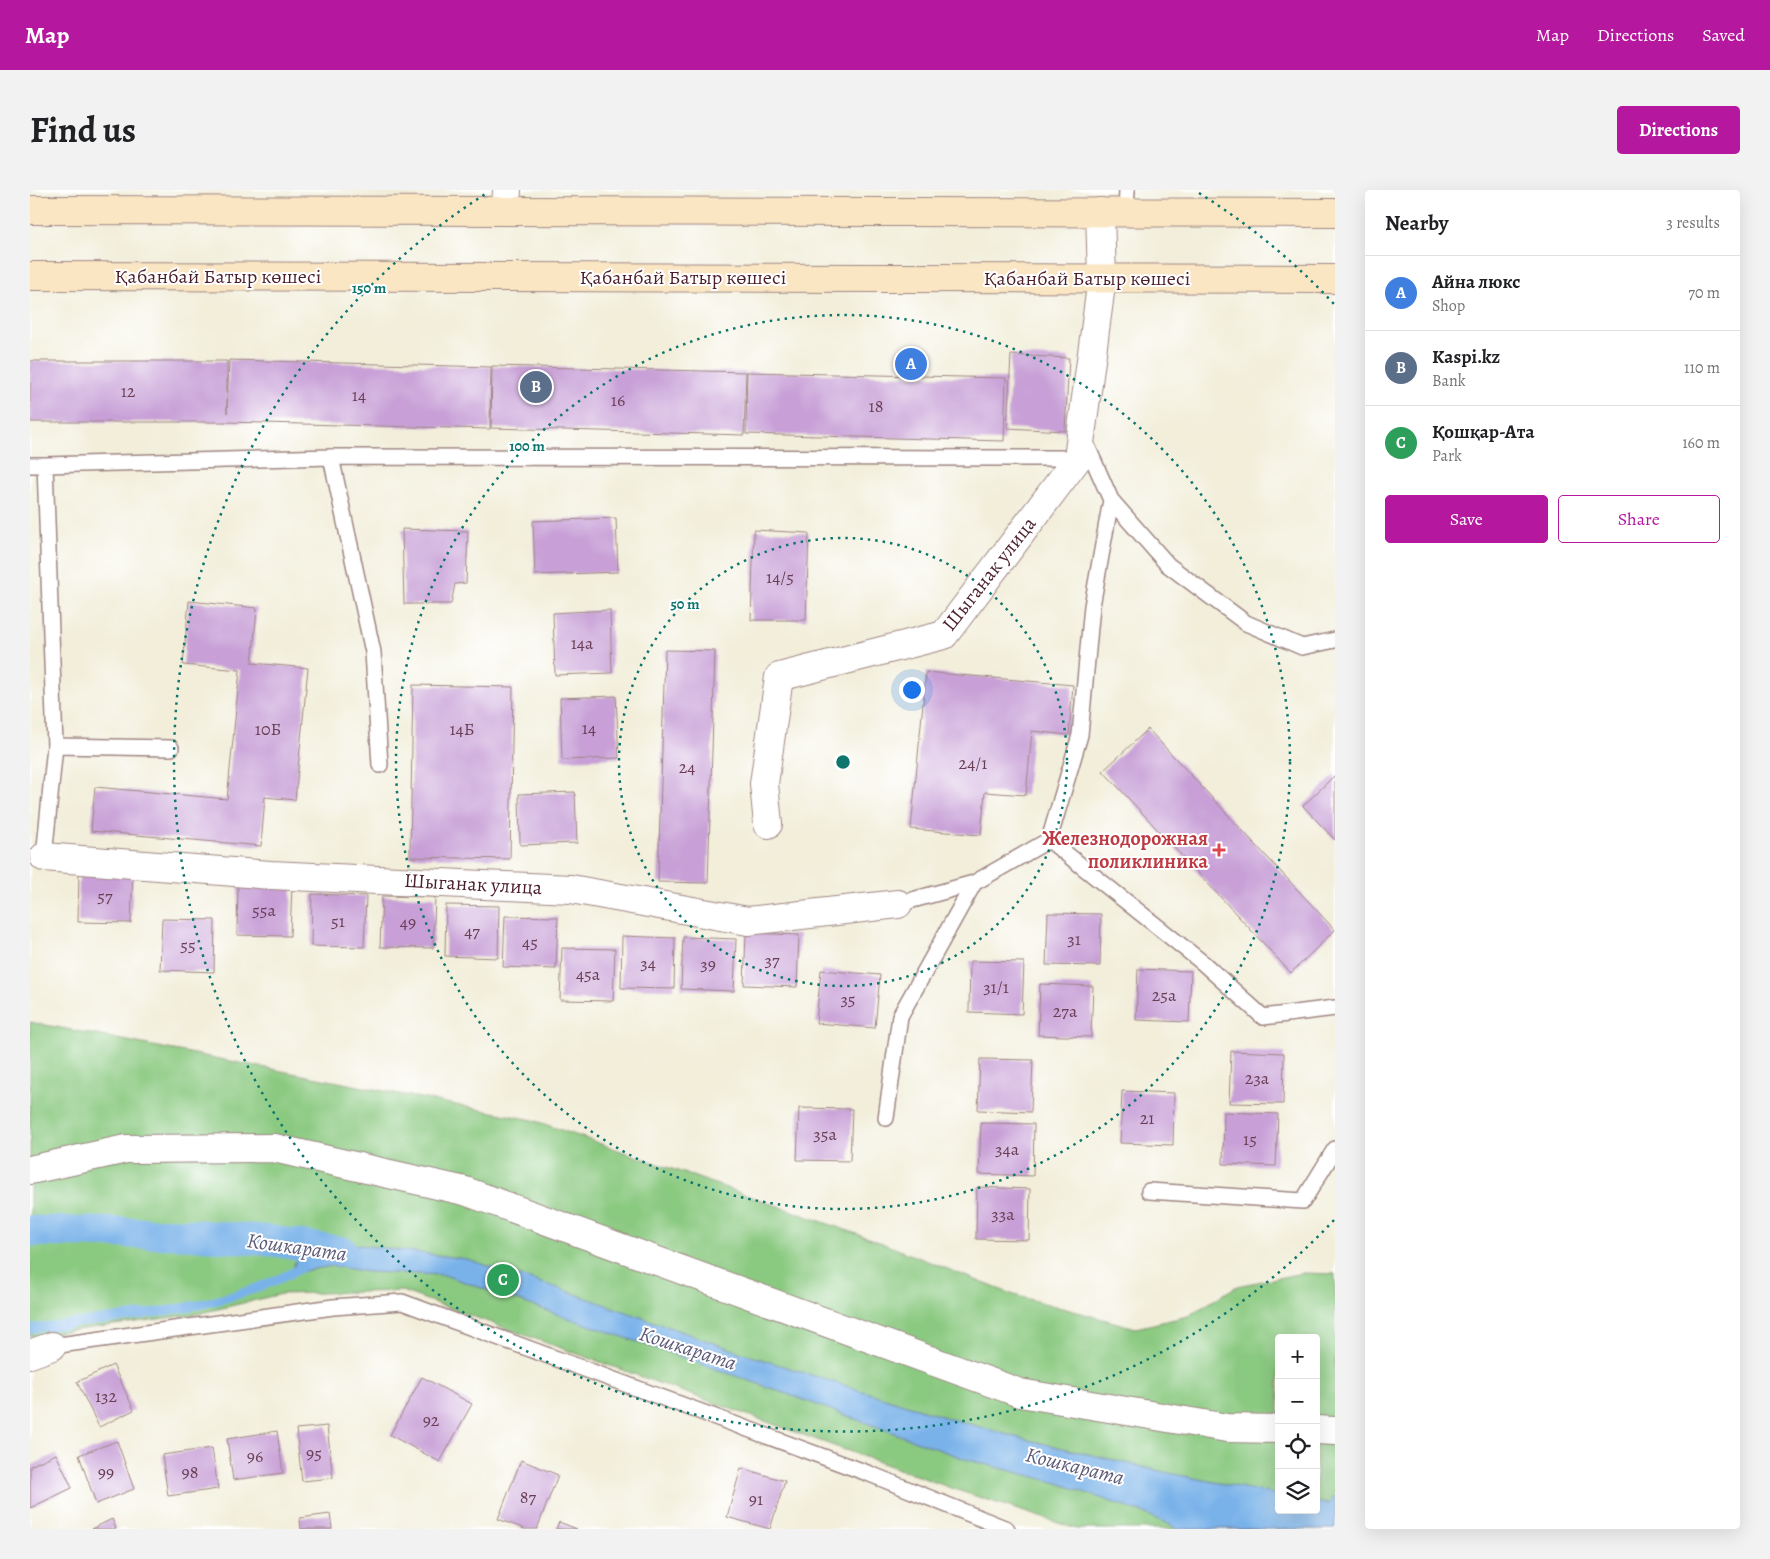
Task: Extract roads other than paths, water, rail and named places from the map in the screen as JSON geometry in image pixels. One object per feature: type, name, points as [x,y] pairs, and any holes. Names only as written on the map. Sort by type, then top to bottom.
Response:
[{"type":"main road","points":[[30,210],[507,201],[1118,205],[1335,213]]},
{"type":"main road","name":"Қабанбай Батыр көшесі","points":[[30,276],[1335,279]]},
{"type":"street","name":"Шыганак улица","points":[[768,824],[764,784],[780,677],[944,635],[1080,445],[1102,278],[1118,205]]},
{"type":"street","name":"Шыганак улица","points":[[44,857],[271,875],[571,889],[748,921],[898,904]]},
{"type":"street","points":[[30,1170],[126,1148],[274,1148],[465,1191],[1020,1393],[1227,1428],[1275,1429]]},
{"type":"street","points":[[1320,1430],[1335,1431]]},
{"type":"lane","points":[[44,857],[55,746],[37,465],[331,457],[1080,445],[1111,500],[1168,565],[1246,623],[1302,647],[1335,640]]},
{"type":"lane","points":[[331,457],[373,652],[380,765]]},
{"type":"lane","points":[[898,904],[974,882],[1049,840],[1080,735],[1092,606],[1111,500]]},
{"type":"lane","points":[[55,746],[171,748]]},
{"type":"lane","points":[[1049,840],[1203,963],[1263,1017],[1335,1008]]},
{"type":"lane","points":[[886,1118],[900,1016],[974,882]]},
{"type":"lane","points":[[1149,1190],[1303,1201],[1335,1149]]},
{"type":"lane","points":[[41,1350],[333,1306],[402,1302],[870,1474],[1007,1529]]},
{"type":"water","points":[[301,1241],[361,1245],[466,1259],[561,1289],[748,1355],[948,1418],[1016,1437],[1164,1472],[1275,1494],[1275,1514],[1320,1514],[1320,1503],[1328,1504],[1335,1496],[1335,1529],[1179,1529],[1146,1514],[1058,1483],[965,1459],[779,1391],[444,1275],[368,1272],[332,1266],[292,1273]]},
{"type":"waterway","name":"Кошкарата","points":[[30,1231],[185,1234],[273,1241],[343,1252]]},
{"type":"waterway","points":[[30,1329],[134,1316],[203,1304],[237,1295],[270,1283],[301,1268]]},
{"type":"place","name":"Айна люкс","points":[[911,364]]},
{"type":"place","name":"Kaspi.kz","points":[[536,387]]},
{"type":"place","name":"Железнодорожная поликлиника","points":[[1219,850]]},
{"type":"place","name":"Қошқар-Ата","points":[[503,1280]]}]
